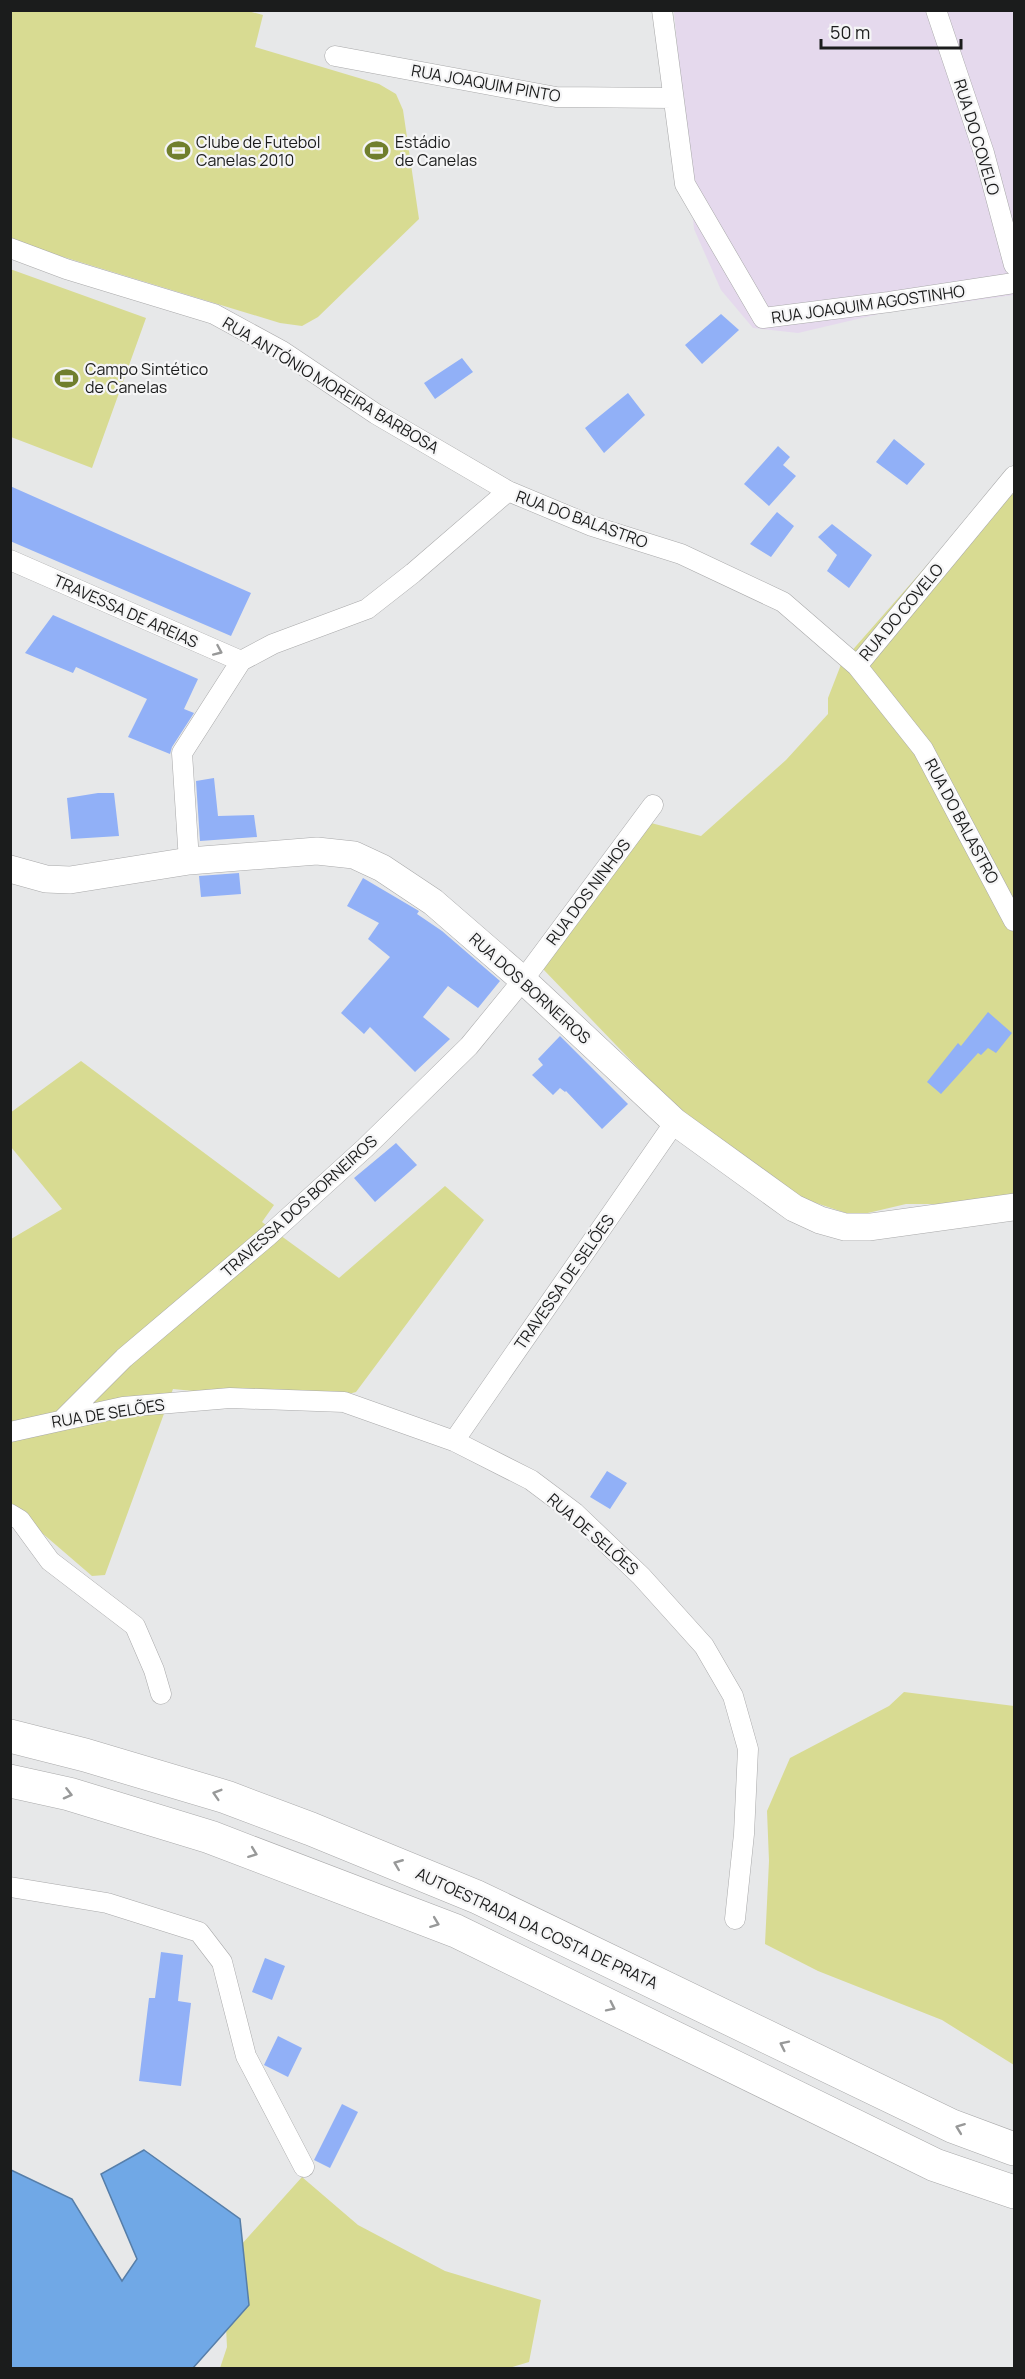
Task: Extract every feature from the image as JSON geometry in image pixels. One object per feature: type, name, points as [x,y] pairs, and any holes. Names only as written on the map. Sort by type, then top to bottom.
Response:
[{"type":"highway","name":"AUTOESTRADA DA COSTA DE PRATA","points":[[10,1736],[85,1755],[226,1797],[332,1837],[477,1897],[952,2126],[1014,2149]]},
{"type":"highway","points":[[10,1781],[69,1794],[210,1837],[456,1931],[935,2165],[1014,2192]]},
{"type":"street","name":"RUA JOAQUIM AGOSTINHO","points":[[662,10],[685,184],[763,318],[889,303],[1014,283]]},
{"type":"street","name":"RUA DO COVELO","points":[[936,10],[984,153],[1014,265]]},
{"type":"street","name":"RUA JOAQUIM PINTO","points":[[335,56],[556,97],[673,98]]},
{"type":"street","name":"RUA ANTÓNIO MOREIRA BARBOSA","points":[[10,248],[66,269],[214,314],[282,351],[376,414],[508,491]]},
{"type":"street","name":"RUA DO COVELO","points":[[857,666],[1014,476]]},
{"type":"street","name":"RUA DO BALASTRO","points":[[189,861],[182,753],[241,661],[273,644],[367,609],[413,573],[508,491],[592,526],[681,554],[783,602],[857,666],[923,749],[982,856],[1014,921]]},
{"type":"street","name":"TRAVESSA DE AREIAS","points":[[10,560],[241,661]]},
{"type":"street","name":"RUA DOS NINHOS","points":[[523,980],[653,805]]},
{"type":"street","name":"RUA DOS BORNEIROS","points":[[10,869],[45,879],[70,880],[189,861],[317,851],[354,855],[382,868],[433,902],[523,980],[675,1122],[794,1208],[820,1220],[844,1227],[870,1227],[1014,1207]]},
{"type":"street","name":"TRAVESSA DOS BORNEIROS","points":[[62,1420],[124,1358],[268,1236],[365,1148],[469,1046],[523,980]]},
{"type":"street","name":"TRAVESSA DE SELÕES","points":[[454,1441],[675,1122]]},
{"type":"street","name":"RUA DE SELÕES","points":[[10,1432],[123,1407],[230,1398],[344,1402],[454,1441],[531,1480],[575,1514],[641,1576],[704,1646],[733,1696],[748,1749],[744,1834],[735,1919]]},
{"type":"street","points":[[10,1514],[20,1520],[50,1561],[135,1626],[154,1670],[160,1694]]},
{"type":"street","points":[[10,1887],[107,1903],[199,1932],[222,1962],[246,2056],[304,2167]]},
{"type":"shaded area","points":[[674,11],[1014,11],[1014,295],[883,313],[798,333],[753,328],[721,290],[694,229]]},
{"type":"green space","name":"Clube de Futebol Canelas 2010","points":[[11,11],[248,11],[263,15],[255,47],[379,84],[396,94],[403,110],[419,219],[318,317],[302,326],[280,323],[11,241]]},
{"type":"green space","name":"Campo Sintético de Canelas","points":[[10,269],[146,318],[92,468],[11,437]]},
{"type":"green space","points":[[1014,494],[1014,1196],[954,1204],[906,1204],[855,1216],[795,1196],[711,1144],[543,969],[651,823],[701,836],[786,760],[828,714],[828,698],[842,662],[942,548],[994,500]]},
{"type":"green space","points":[[81,1061],[274,1205],[262,1222],[339,1278],[445,1186],[484,1220],[356,1392],[314,1403],[173,1389],[105,1575],[92,1576],[42,1533],[11,1513],[11,1239],[62,1209],[11,1147],[10,1113]]},
{"type":"green space","points":[[904,1692],[1014,1706],[1014,2065],[942,2020],[818,1971],[765,1944],[769,1861],[767,1811],[790,1758],[889,1706]]},
{"type":"green space","points":[[302,2177],[358,2225],[445,2271],[541,2300],[529,2362],[509,2368],[220,2368],[227,2347],[223,2265]]},
{"type":"water","points":[[144,2150],[240,2219],[249,2305],[193,2368],[11,2368],[11,2170],[72,2199],[122,2281],[137,2259],[101,2174]]},
{"type":"building","points":[[721,314],[739,330],[702,364],[685,345]]},
{"type":"building","points":[[462,358],[473,372],[435,399],[424,383]]},
{"type":"building","points":[[628,393],[645,415],[604,453],[585,428]]},
{"type":"building","points":[[894,439],[925,464],[907,485],[876,462]]},
{"type":"building","points":[[778,446],[790,457],[783,465],[796,476],[769,506],[744,484]]},
{"type":"building","points":[[10,486],[251,593],[231,636],[10,541]]},
{"type":"building","points":[[777,512],[794,526],[771,557],[750,544]]},
{"type":"building","points":[[832,524],[872,555],[849,588],[827,571],[837,555],[818,537]]},
{"type":"building","points":[[53,615],[198,679],[184,709],[194,713],[172,747],[170,754],[128,737],[147,699],[76,667],[73,673],[25,653]]},
{"type":"building","points":[[214,778],[218,816],[254,815],[257,837],[200,841],[196,781]]},
{"type":"building","points":[[114,793],[119,836],[71,839],[67,798]]},
{"type":"building","points":[[239,873],[241,894],[201,897],[199,876]]},
{"type":"building","points":[[363,878],[419,911],[417,914],[442,931],[500,981],[478,1008],[448,986],[423,1017],[450,1039],[415,1072],[370,1027],[364,1034],[341,1013],[390,957],[368,939],[379,923],[347,906]]},
{"type":"building","points":[[988,1012],[1012,1033],[996,1053],[988,1048],[981,1055],[978,1053],[941,1094],[927,1082],[958,1043],[961,1046]]},
{"type":"building","points":[[560,1036],[628,1104],[602,1129],[566,1091],[560,1088],[553,1095],[532,1075],[543,1065],[538,1059]]},
{"type":"building","points":[[396,1143],[417,1165],[375,1202],[354,1178]]},
{"type":"building","points":[[607,1471],[627,1483],[610,1509],[590,1497]]},
{"type":"building","points":[[161,1952],[183,1955],[178,2001],[191,2003],[181,2086],[139,2081],[149,1998],[155,1998]]},
{"type":"building","points":[[265,1958],[285,1966],[272,2000],[252,1992]]},
{"type":"building","points":[[278,2036],[302,2048],[288,2077],[264,2065]]},
{"type":"building","points":[[342,2104],[358,2112],[330,2168],[314,2160]]},
{"type":"place","name":"Clube de Futebol Canelas 2010","points":[[178,151]]},
{"type":"place","name":"Estádio de Canelas","points":[[377,151]]},
{"type":"place","name":"Campo Sintético de Canelas","points":[[67,378]]}]
